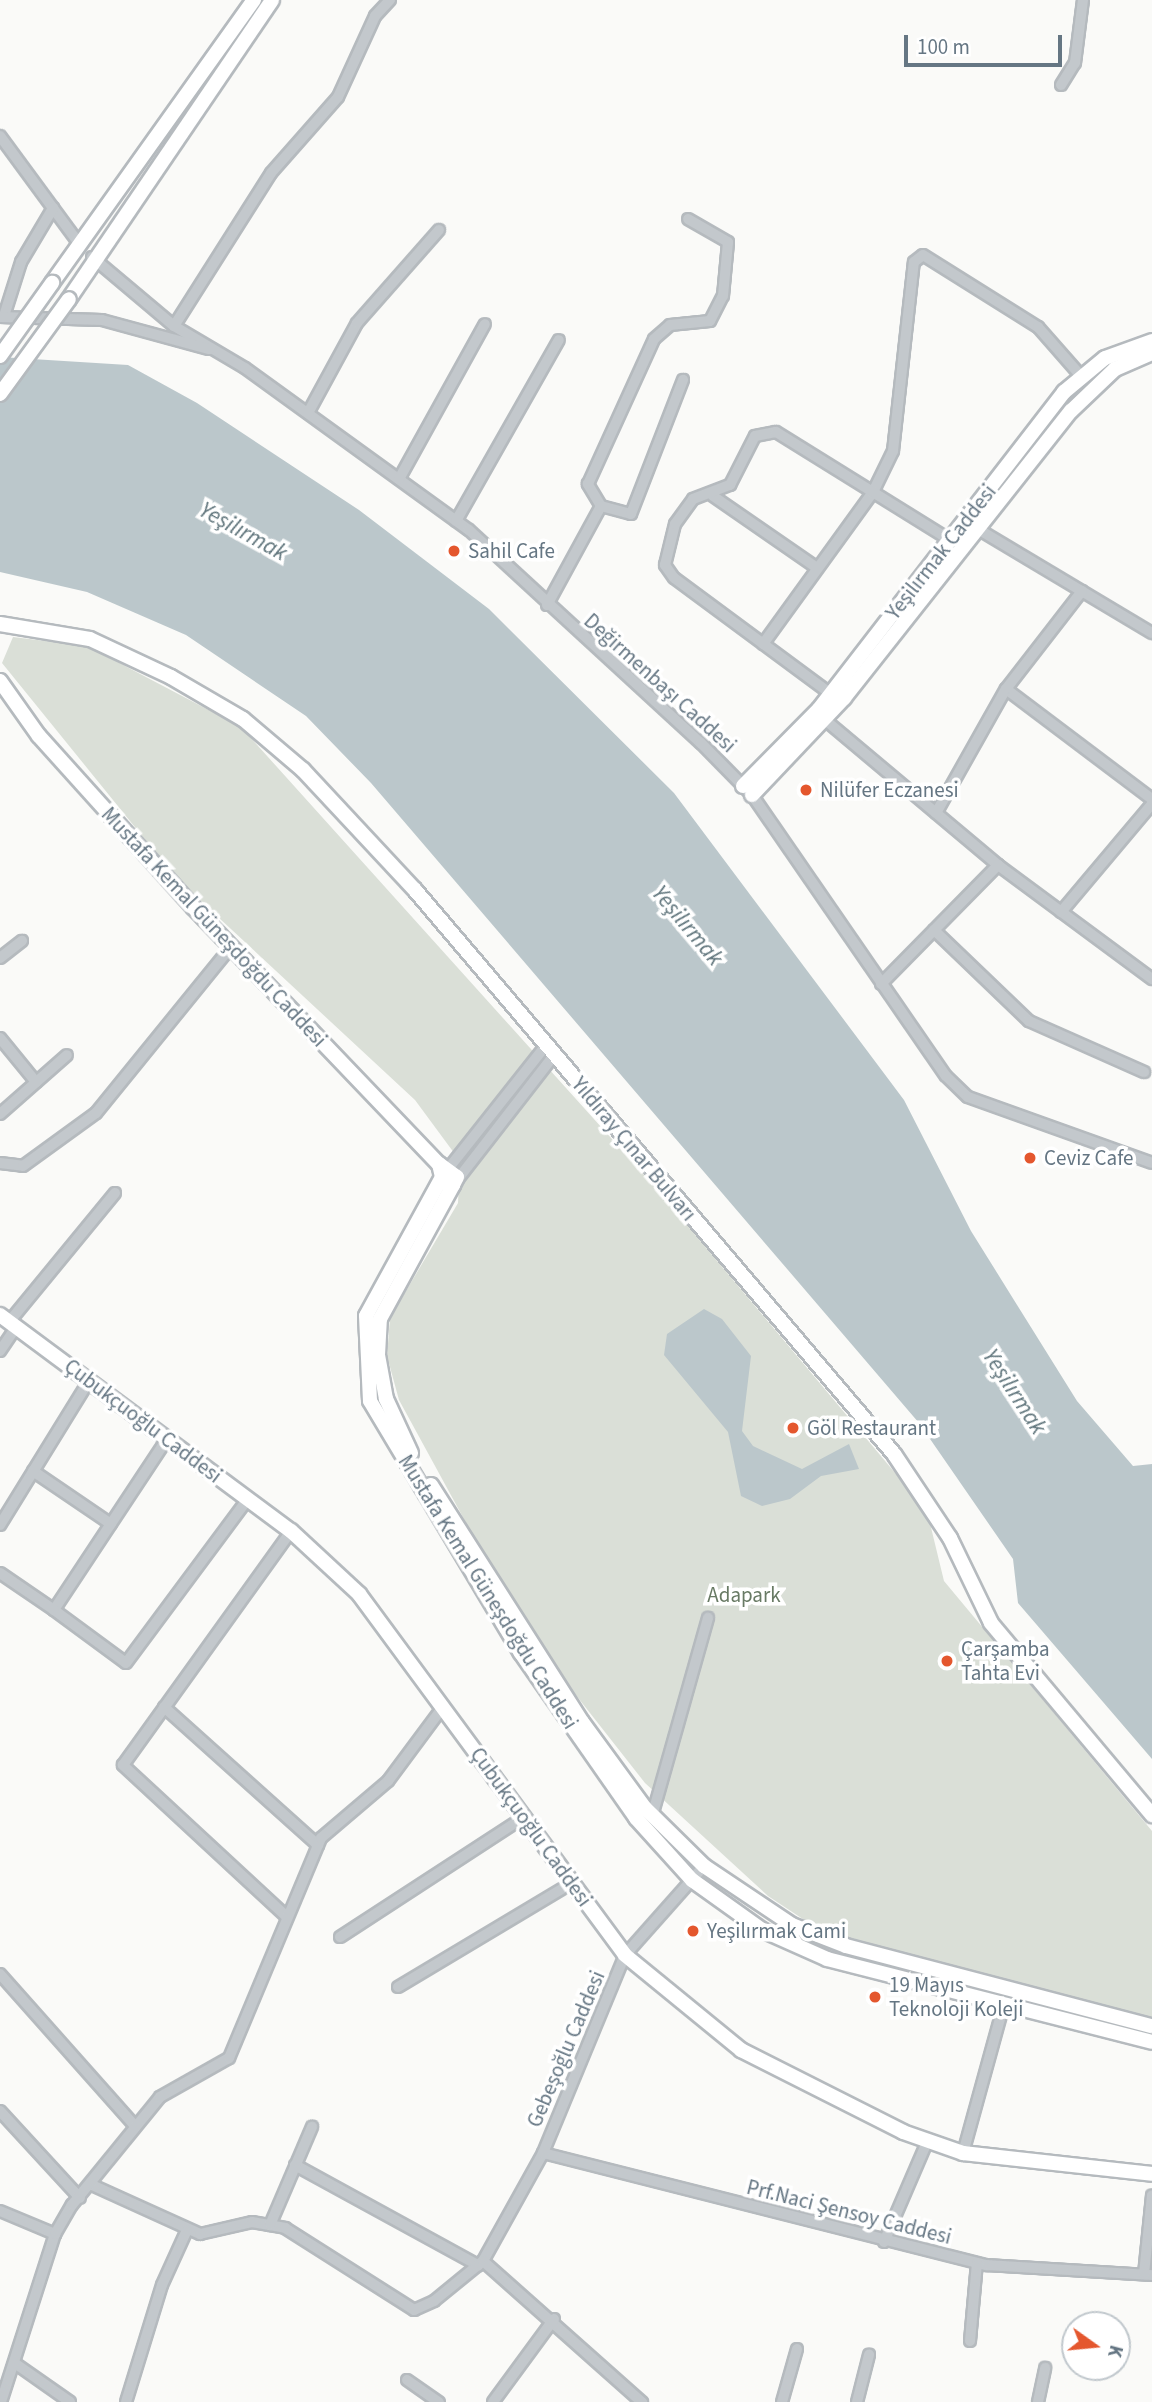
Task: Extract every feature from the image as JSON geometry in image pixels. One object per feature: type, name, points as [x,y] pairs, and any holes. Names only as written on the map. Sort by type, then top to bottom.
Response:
[{"type":"main road","points":[[0,356],[254,0]]},
{"type":"main road","points":[[0,394],[69,299],[92,257],[271,0]]},
{"type":"main road","name":"Yeşilırmak Caddesi","points":[[748,790],[831,694],[950,540],[1082,377],[1105,358],[1152,341]]},
{"type":"main road","name":"Yeşilırmak Caddesi","points":[[748,790],[824,719],[1071,411],[1115,369],[1152,353]]},
{"type":"main road","name":"Yıldıray Çınar Bulvarı","points":[[0,624],[90,639],[243,719],[303,770],[551,1049],[894,1454],[950,1538],[991,1623],[1152,1815]]},
{"type":"main road","name":"Mustafa Kemal Güneşdoğdu Caddesi","points":[[0,681],[39,736],[230,948],[448,1175]]},
{"type":"main road","points":[[448,1175],[380,1318],[380,1367],[386,1399],[412,1457],[531,1656]]},
{"type":"main road","name":"Çubukçuoğlu Caddesi","points":[[8,1321],[291,1531],[359,1594],[625,1955],[741,2050],[928,2142],[963,2153],[1152,2175]]},
{"type":"main road","name":"Mustafa Kemal Güneşdoğdu Caddesi","points":[[531,1656],[652,1816],[704,1866],[792,1926],[846,1946],[1152,2026]]},
{"type":"main road","name":"Mustafa Kemal Güneşdoğdu Caddesi","points":[[531,1656],[636,1818],[692,1880],[762,1930],[827,1959],[1152,2042]]},
{"type":"street","points":[[174,326],[271,173],[338,97],[375,16],[390,0]]},
{"type":"street","points":[[1061,85],[1075,63],[1083,0]]},
{"type":"street","points":[[0,136],[80,245]]},
{"type":"street","points":[[53,208],[21,262],[2,316],[102,320],[222,352]]},
{"type":"street","points":[[683,380],[631,514],[601,506],[587,484],[654,339],[670,325],[710,321],[723,296],[728,242],[688,219]]},
{"type":"street","points":[[308,413],[356,323],[439,230]]},
{"type":"street","points":[[762,644],[873,492],[893,451],[914,262],[923,255],[936,257],[1038,327],[1082,377]]},
{"type":"street","name":"Değirmenbaşı Caddesi","points":[[92,257],[174,326],[222,352],[456,521],[748,790],[946,1076],[968,1097],[1152,1163]]},
{"type":"street","points":[[399,479],[485,324]]},
{"type":"street","points":[[456,521],[559,340]]},
{"type":"street","points":[[831,694],[762,644],[665,565],[674,524],[693,499],[713,496],[730,485],[755,436],[776,432],[950,540]]},
{"type":"street","points":[[713,496],[817,568]]},
{"type":"street","points":[[547,605],[601,506]]},
{"type":"street","points":[[978,529],[1152,633]]},
{"type":"street","points":[[936,813],[1006,690],[1082,591]]},
{"type":"street","points":[[1006,690],[1152,802],[1061,912]]},
{"type":"street","points":[[824,719],[998,865],[1152,979]]},
{"type":"street","points":[[881,984],[998,865]]},
{"type":"street","points":[[934,930],[1030,1021],[1144,1072]]},
{"type":"street","points":[[0,958],[22,941]]},
{"type":"street","points":[[0,1163],[23,1166],[96,1114],[230,948]]},
{"type":"street","points":[[0,1038],[36,1082]]},
{"type":"street","points":[[448,1175],[551,1049]]},
{"type":"street","points":[[0,1114],[67,1055]]},
{"type":"street","points":[[0,1351],[8,1321],[115,1193]]},
{"type":"street","points":[[0,1525],[89,1381]]},
{"type":"street","points":[[54,1610],[167,1439]]},
{"type":"street","points":[[33,1471],[111,1524]]},
{"type":"street","points":[[0,1573],[126,1663],[247,1499]]},
{"type":"street","points":[[287,1917],[123,1765],[291,1531]]},
{"type":"street","points":[[652,1816],[708,1618]]},
{"type":"street","points":[[164,1707],[318,1845]]},
{"type":"street","points":[[1,2402],[16,2364],[55,2234],[134,2125],[160,2097],[229,2058],[318,1845],[388,1781],[443,1707]]},
{"type":"street","points":[[340,1937],[524,1818]]},
{"type":"street","name":"Gebeşoğlu Caddesi","points":[[480,2263],[542,2152],[625,1955],[704,1866]]},
{"type":"street","points":[[398,1987],[572,1883]]},
{"type":"street","points":[[0,1973],[134,2125]]},
{"type":"street","points":[[963,2153],[1004,2004]]},
{"type":"street","points":[[0,2111],[80,2198]]},
{"type":"street","points":[[270,2225],[312,2127]]},
{"type":"street","points":[[884,2242],[928,2142]]},
{"type":"street","name":"Prf.Naci Şensoy Caddesi","points":[[542,2152],[884,2242],[977,2263],[1148,2274]]},
{"type":"street","points":[[295,2165],[480,2263],[554,2319],[642,2402]]},
{"type":"street","points":[[92,2185],[187,2230],[270,2225],[285,2228],[414,2310],[480,2263]]},
{"type":"street","points":[[1148,2274],[1152,2195]]},
{"type":"street","points":[[0,2211],[55,2234]]},
{"type":"street","points":[[126,2402],[162,2284],[187,2230]]},
{"type":"street","points":[[970,2341],[977,2263]]},
{"type":"street","points":[[493,2402],[554,2319]]},
{"type":"street","points":[[782,2402],[797,2349]]},
{"type":"street","points":[[857,2402],[869,2355]]},
{"type":"street","points":[[16,2364],[70,2402]]},
{"type":"street","points":[[1038,2402],[1045,2368]]},
{"type":"street","points":[[407,2380],[439,2402]]},
{"type":"green space","name":"Adapark","points":[[13,637],[87,646],[241,727],[656,1188],[927,1511],[944,1581],[1152,1831],[1152,2020],[818,1929],[768,1896],[645,1783],[524,1629],[399,1400],[387,1356],[390,1318],[458,1203],[460,1161],[415,1100],[177,879],[2,663]]},
{"type":"water","name":"Yeşilırmak","points":[[0,357],[128,365],[197,403],[359,510],[489,609],[674,793],[904,1100],[971,1231],[1077,1401],[1133,1466],[1152,1464],[1152,1759],[1018,1603],[1013,1559],[919,1423],[371,783],[306,716],[186,635],[87,592],[0,572]]},
{"type":"water","points":[[704,1309],[722,1319],[751,1356],[742,1431],[753,1446],[802,1469],[849,1444],[859,1469],[821,1476],[790,1499],[762,1506],[741,1496],[728,1432],[664,1355],[667,1334]]},
{"type":"place","name":"Sahil Cafe","points":[[454,551]]},
{"type":"place","name":"Nilüfer Eczanesi","points":[[806,790]]},
{"type":"place","name":"Ceviz Cafe","points":[[1030,1158]]},
{"type":"place","name":"Göl Restaurant","points":[[793,1428]]},
{"type":"place","name":"Çarşamba Tahta Evi","points":[[947,1661]]},
{"type":"place","name":"Yeşilırmak Cami","points":[[693,1931]]},
{"type":"place","name":"19 Mayıs Teknoloji Koleji","points":[[875,1997]]}]
